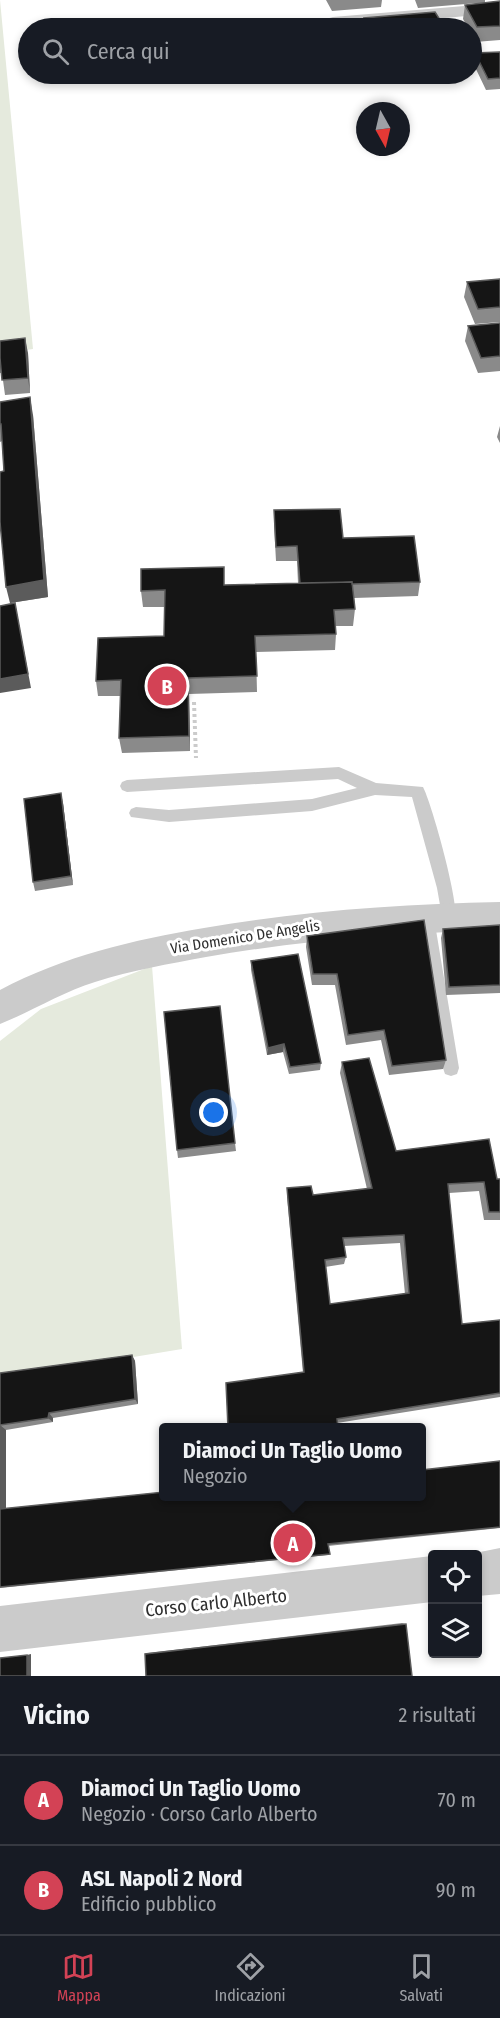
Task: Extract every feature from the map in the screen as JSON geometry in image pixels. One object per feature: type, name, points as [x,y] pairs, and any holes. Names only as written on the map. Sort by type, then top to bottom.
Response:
[{"type":"street","points":[[356,18],[403,8],[500,8]]},
{"type":"street","name":"Via Domenico De Angelis","points":[[0,1008],[79,969],[121,958],[224,939],[315,926],[500,916]]},
{"type":"street","points":[[482,1573],[500,1571]]},
{"type":"street","name":"Corso Carlo Alberto","points":[[0,1629],[428,1579]]},
{"type":"lane","points":[[127,786],[339,773],[375,789]]},
{"type":"lane","points":[[136,813],[169,816],[312,805],[375,789],[418,792],[445,888],[437,918],[451,1068]]},
{"type":"path","points":[[194,702],[196,761]]},
{"type":"shaded area","points":[[0,0],[33,349],[0,354]]},
{"type":"shaded area","points":[[152,966],[182,1349],[0,1379],[0,1041],[41,1009]]},
{"type":"building","points":[[500,1],[500,26],[482,27],[482,18],[472,18],[465,5]]},
{"type":"building","points":[[435,12],[439,18],[364,18]]},
{"type":"building","points":[[500,52],[500,78],[488,79],[482,67],[482,53]]},
{"type":"building","points":[[500,279],[500,307],[478,309],[467,282]]},
{"type":"building","points":[[500,323],[500,356],[481,358],[468,326]]},
{"type":"building","points":[[25,338],[28,378],[2,380],[0,341]]},
{"type":"building","points":[[30,397],[44,580],[6,587],[0,522],[0,472],[4,471],[0,402]]},
{"type":"building","points":[[340,509],[343,538],[414,536],[420,582],[300,583],[297,546],[276,547],[274,510]]},
{"type":"building","points":[[224,567],[224,585],[352,582],[355,609],[334,610],[336,634],[255,636],[257,676],[188,678],[189,736],[119,738],[121,680],[96,681],[98,638],[164,636],[165,590],[141,591],[141,569]]},
{"type":"building","points":[[15,603],[28,674],[0,679],[0,606]]},
{"type":"building","points":[[61,793],[71,876],[33,882],[24,799]]},
{"type":"building","points":[[424,920],[446,1060],[392,1066],[384,1030],[348,1035],[337,974],[313,974],[307,936]]},
{"type":"building","points":[[500,925],[500,985],[449,987],[443,929]]},
{"type":"building","points":[[298,954],[321,1063],[290,1067],[284,1044],[268,1048],[251,961]]},
{"type":"building","points":[[220,1006],[235,1143],[177,1150],[164,1012]]},
{"type":"building","points":[[369,1058],[396,1151],[489,1139],[497,1179],[500,1179],[500,1212],[489,1212],[484,1182],[448,1184],[462,1324],[500,1320],[500,1393],[337,1419],[337,1423],[228,1423],[226,1383],[304,1372],[287,1188],[311,1186],[313,1195],[372,1188],[342,1062]],"holes":[[[404,1235],[409,1293],[330,1304],[325,1260],[346,1257],[343,1238]]]},
{"type":"building","points":[[132,1355],[135,1399],[49,1413],[48,1418],[0,1425],[0,1373]]},
{"type":"building","points":[[500,1461],[500,1527],[328,1544],[330,1554],[0,1587],[0,1509],[159,1493],[159,1501],[426,1501],[426,1470]]},
{"type":"building","points":[[406,1624],[412,1676],[146,1676],[145,1654]]},
{"type":"building","points":[[27,1655],[27,1676],[0,1676],[0,1658]]},
{"type":"place","name":"ASL Napoli 2 Nord","points":[[167,686]]},
{"type":"place","name":"Diamoci Un Taglio Uomo","points":[[293,1543]]}]
